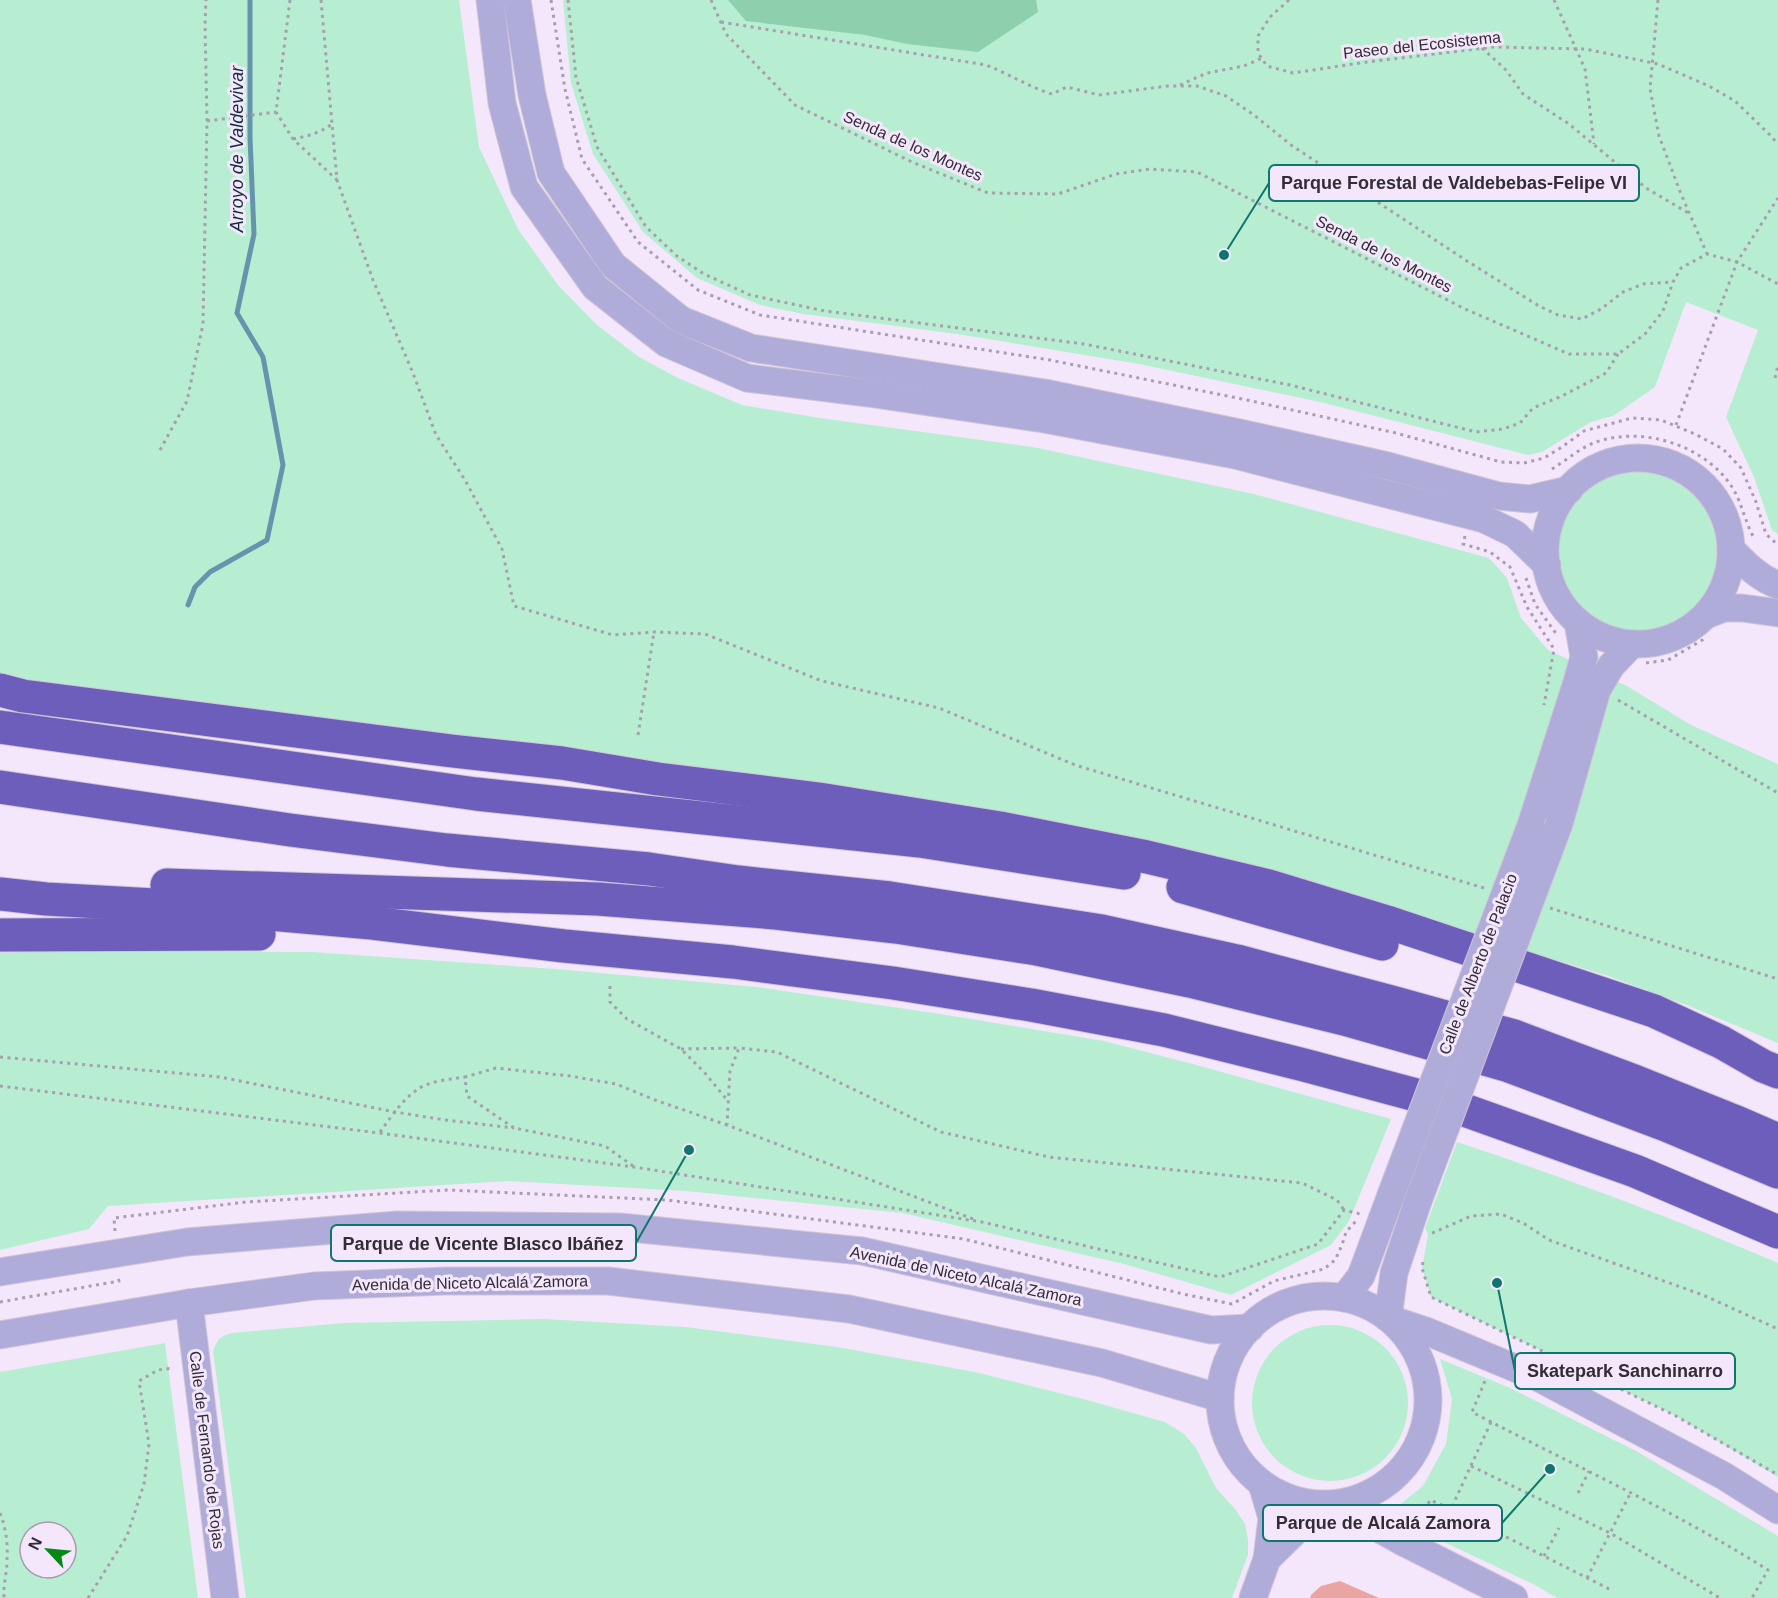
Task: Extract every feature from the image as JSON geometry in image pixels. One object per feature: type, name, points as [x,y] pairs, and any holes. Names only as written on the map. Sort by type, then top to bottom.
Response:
[{"type":"highway","points":[[0,690],[22,696],[562,763],[819,799],[1074,841],[1269,886],[1398,926],[1654,1011],[1721,1042],[1770,1069]]},
{"type":"highway","points":[[0,727],[476,794],[920,841],[1147,876],[1528,986],[1628,1020],[1717,1054],[1770,1069]]},
{"type":"highway","points":[[0,787],[290,830],[447,850],[649,869],[738,882],[890,898],[1102,931],[1237,961],[1514,1036],[1645,1085],[1778,1140]]},
{"type":"highway","points":[[0,798],[95,802]]},
{"type":"highway","points":[[0,882],[218,886],[598,899],[776,913],[896,927],[1038,949],[1201,983],[1344,1019],[1509,1066],[1666,1125],[1778,1172]]},
{"type":"highway","points":[[0,894],[46,899],[191,907],[361,922],[564,946],[733,962],[893,983],[1031,1005],[1164,1030],[1442,1102],[1635,1171],[1778,1232]]},
{"type":"highway","points":[[0,935],[232,933],[564,946]]},
{"type":"street","points":[[490,0],[502,102],[524,187],[595,287],[666,343],[747,378],[1044,419],[1235,455],[1484,519],[1515,534],[1535,570],[1552,587],[1563,606],[1570,632],[1603,637],[1637,654],[1659,642],[1709,625],[1724,608],[1778,613]]},
{"type":"street","points":[[517,0],[532,95],[551,173],[613,265],[681,320],[751,348],[1045,393],[1388,466],[1499,496],[1530,499],[1569,490]]},
{"type":"street","points":[[1535,570],[1554,512],[1569,490],[1590,472],[1615,460],[1643,458],[1671,463],[1695,477],[1714,497],[1743,545],[1749,568],[1769,582],[1778,585]]},
{"type":"street","points":[[1709,625],[1729,573],[1743,545]]},
{"type":"street","name":"Calle de Alberto de Palacio","points":[[1344,1298],[1361,1276],[1379,1208],[1531,825],[1584,657],[1570,632]]},
{"type":"street","name":"Calle de Alberto de Palacio","points":[[1389,1319],[1394,1273],[1419,1220],[1559,824],[1597,690],[1611,666],[1637,654]]},
{"type":"street","name":"Avenida de Niceto Alcalá Zamora","points":[[0,1272],[187,1242],[397,1225],[620,1227],[862,1251],[1211,1330],[1250,1328]]},
{"type":"street","name":"Avenida de Niceto Alcalá Zamora","points":[[0,1335],[189,1303],[314,1286],[446,1281],[608,1281],[849,1309],[1102,1363],[1220,1398]]},
{"type":"street","points":[[1318,1296],[1344,1298],[1367,1305],[1389,1319],[1409,1339],[1422,1363],[1428,1390],[1425,1426],[1419,1443],[1405,1466],[1385,1485],[1361,1498],[1329,1504],[1291,1499],[1262,1484],[1239,1461],[1225,1431],[1220,1398],[1224,1372],[1234,1349],[1250,1328],[1270,1312],[1293,1301],[1318,1296]]},
{"type":"street","name":"Calle de Fernando de Rojas","points":[[189,1303],[225,1598]]},
{"type":"street","points":[[1389,1319],[1426,1331],[1539,1378],[1724,1476],[1778,1510]]},
{"type":"street","points":[[1253,1598],[1267,1559],[1272,1518],[1262,1484]]},
{"type":"street","points":[[1329,1504],[1498,1594]]},
{"type":"street","points":[[1267,1559],[1329,1504]]},
{"type":"path","points":[[160,450],[188,401],[203,324],[207,121],[206,0]]},
{"type":"path","points":[[290,0],[276,112],[293,139],[337,180]]},
{"type":"path","points":[[321,0],[337,180],[373,280],[413,373],[436,435],[465,480],[502,549],[514,606],[613,635],[654,632],[705,634],[822,681],[939,708],[1075,765],[1493,891]]},
{"type":"path","points":[[551,0],[565,89],[582,159],[638,242],[698,290],[760,315],[1062,362],[1396,433],[1501,462],[1524,463],[1544,458],[1584,431],[1632,418],[1661,420],[1676,425],[1723,449],[1741,468],[1756,502],[1766,534],[1778,545]]},
{"type":"path","points":[[568,0],[576,77],[597,147],[646,228],[677,256],[704,274],[750,295],[825,311],[1084,344],[1290,385],[1476,432],[1503,429],[1520,423],[1533,408],[1606,373],[1618,354],[1645,334],[1663,311],[1680,268],[1707,254],[1737,262],[1777,283]]},
{"type":"path","name":"Senda de los Montes","points":[[711,0],[726,34],[795,105],[912,162],[988,193],[1058,194],[1116,174],[1150,169],[1197,172],[1465,309],[1569,354],[1618,354]]},
{"type":"path","points":[[1178,86],[1207,73],[1244,66],[1262,58],[1258,53],[1258,36],[1270,17],[1289,0]]},
{"type":"path","points":[[1554,0],[1585,69],[1594,145]]},
{"type":"path","points":[[1658,0],[1650,89],[1659,136],[1707,254]]},
{"type":"path","points":[[721,22],[986,65],[1031,87],[1052,94],[1067,87],[1099,95],[1167,86],[1197,86],[1226,96],[1291,145],[1539,306],[1558,315],[1582,318],[1601,309],[1623,292],[1643,284],[1673,282]]},
{"type":"path","name":"Paseo del Ecosistema","points":[[1262,58],[1267,66],[1293,73],[1494,47],[1585,49],[1653,63],[1709,86],[1734,101],[1778,144]]},
{"type":"path","points":[[1482,48],[1506,70],[1523,94],[1569,124],[1646,188],[1690,214]]},
{"type":"path","points":[[207,121],[276,112]]},
{"type":"path","points":[[293,139],[311,136],[332,124]]},
{"type":"path","points":[[1676,425],[1737,262],[1778,198]]},
{"type":"path","points":[[1778,365],[1778,383]]},
{"type":"path","points":[[1545,472],[1590,444],[1609,438],[1634,436],[1661,439],[1700,456],[1719,471],[1732,487],[1743,508],[1743,545]]},
{"type":"path","points":[[1499,470],[1501,462]]},
{"type":"path","points":[[1465,535],[1463,544],[1490,552],[1510,567],[1527,607],[1554,649],[1550,683],[1545,695],[1544,715]]},
{"type":"path","points":[[1535,570],[1535,604],[1570,632]]},
{"type":"path","points":[[1637,654],[1668,660],[1709,625]]},
{"type":"path","points":[[638,735],[654,632]]},
{"type":"path","points":[[1614,698],[1778,794]]},
{"type":"path","points":[[1548,908],[1778,979]]},
{"type":"path","points":[[610,986],[610,1002],[627,1019],[681,1049],[728,1101]]},
{"type":"path","points":[[681,1049],[739,1048],[777,1052],[941,1132],[1049,1157],[1302,1183],[1337,1200],[1344,1210]]},
{"type":"path","points":[[727,1125],[730,1071],[739,1048]]},
{"type":"path","points":[[0,1057],[220,1077],[395,1112],[514,1128],[605,1146],[634,1167]]},
{"type":"path","points":[[379,1133],[401,1103],[420,1087],[496,1068],[570,1076],[616,1084],[982,1222]]},
{"type":"path","points":[[465,1077],[467,1096],[514,1128]]},
{"type":"path","points":[[0,1086],[634,1167],[982,1222],[1220,1277],[1318,1244],[1344,1210],[1379,1208]]},
{"type":"path","points":[[1419,1220],[1502,1214],[1523,1223],[1549,1240],[1703,1295],[1778,1329]]},
{"type":"path","points":[[1424,1257],[1422,1268],[1431,1297],[1676,1416],[1778,1475]]},
{"type":"path","points":[[1494,1360],[1472,1412],[1631,1492],[1768,1570],[1752,1598]]},
{"type":"path","points":[[88,1598],[127,1536],[144,1484],[149,1444],[139,1381],[158,1370],[196,1364]]},
{"type":"path","points":[[1451,1509],[1491,1422]]},
{"type":"path","points":[[1471,1466],[1610,1533],[1720,1598]]},
{"type":"path","points":[[1578,1493],[1589,1471]]},
{"type":"path","points":[[1587,1578],[1631,1492]]},
{"type":"path","points":[[1408,1545],[1430,1500],[1613,1590]]},
{"type":"path","points":[[0,1513],[6,1527],[8,1562],[2,1598]]},
{"type":"path","points":[[1544,1556],[1558,1528]]},
{"type":"green space","points":[[0,0],[459,0],[479,147],[518,229],[558,285],[597,325],[639,357],[678,378],[742,405],[1033,447],[1254,494],[1489,558],[1507,578],[1521,618],[1548,650],[1627,686],[1691,725],[1778,764],[1778,1043],[1608,976],[1355,898],[174,708],[0,677]]},
{"type":"green space","points":[[563,0],[1778,0],[1778,534],[1772,530],[1754,477],[1726,417],[1758,330],[1686,302],[1655,387],[1613,416],[1591,422],[1542,452],[1528,455],[1320,402],[1139,364],[957,334],[803,314],[760,305],[697,278],[643,232],[593,154],[571,83]]},
{"type":"green space","points":[[728,0],[1036,0],[1038,12],[978,52],[907,44],[865,35],[746,21]]},
{"type":"green space","points":[[1637,471],[1653,472],[1668,477],[1682,484],[1694,494],[1704,506],[1711,520],[1716,535],[1716,567],[1711,582],[1704,596],[1694,608],[1682,618],[1668,625],[1653,630],[1637,631],[1621,630],[1606,625],[1592,618],[1580,608],[1570,596],[1563,582],[1558,567],[1557,551],[1558,535],[1563,520],[1570,506],[1580,494],[1592,484],[1606,477],[1621,472]]},
{"type":"green space","points":[[56,951],[312,952],[556,969],[757,987],[1104,1041],[1391,1119],[1349,1221],[1331,1245],[1231,1295],[1124,1264],[902,1213],[686,1191],[508,1181],[108,1206],[89,1229],[0,1250],[0,953]]},
{"type":"green space","points":[[1457,1142],[1619,1199],[1778,1263],[1778,1477],[1676,1416],[1431,1297],[1422,1268],[1428,1235],[1425,1228]]},
{"type":"green space","points":[[544,1319],[686,1327],[837,1347],[975,1372],[1165,1422],[1184,1434],[1196,1448],[1216,1488],[1245,1524],[1248,1555],[1232,1598],[246,1598],[213,1351],[220,1339],[232,1333],[344,1323]]},
{"type":"green space","points":[[1330,1325],[1360,1331],[1385,1348],[1402,1373],[1408,1403],[1402,1433],[1385,1458],[1360,1475],[1330,1481],[1300,1475],[1275,1458],[1258,1433],[1252,1403],[1258,1373],[1275,1348],[1300,1331]]},
{"type":"green space","points":[[165,1343],[198,1598],[0,1598],[0,1372]]},
{"type":"green space","points":[[1440,1359],[1510,1388],[1638,1452],[1778,1536],[1778,1598],[1557,1598],[1535,1585],[1387,1515],[1423,1486],[1446,1444],[1452,1399]]},
{"type":"building","points":[[1340,1581],[1379,1598],[1310,1598],[1321,1586]]},
{"type":"waterway","name":"Arroyo de Valdevivar","points":[[188,605],[195,587],[210,572],[267,540],[283,465],[263,357],[237,313],[254,234],[250,137],[250,0]]},
{"type":"place","name":"Parque Forestal de Valdebebas-Felipe VI","points":[[1224,255]]},
{"type":"place","name":"Parque de Vicente Blasco Ibáñez","points":[[689,1150]]},
{"type":"place","name":"Skatepark Sanchinarro","points":[[1497,1283]]},
{"type":"place","name":"Parque de Alcalá Zamora","points":[[1550,1469]]}]
